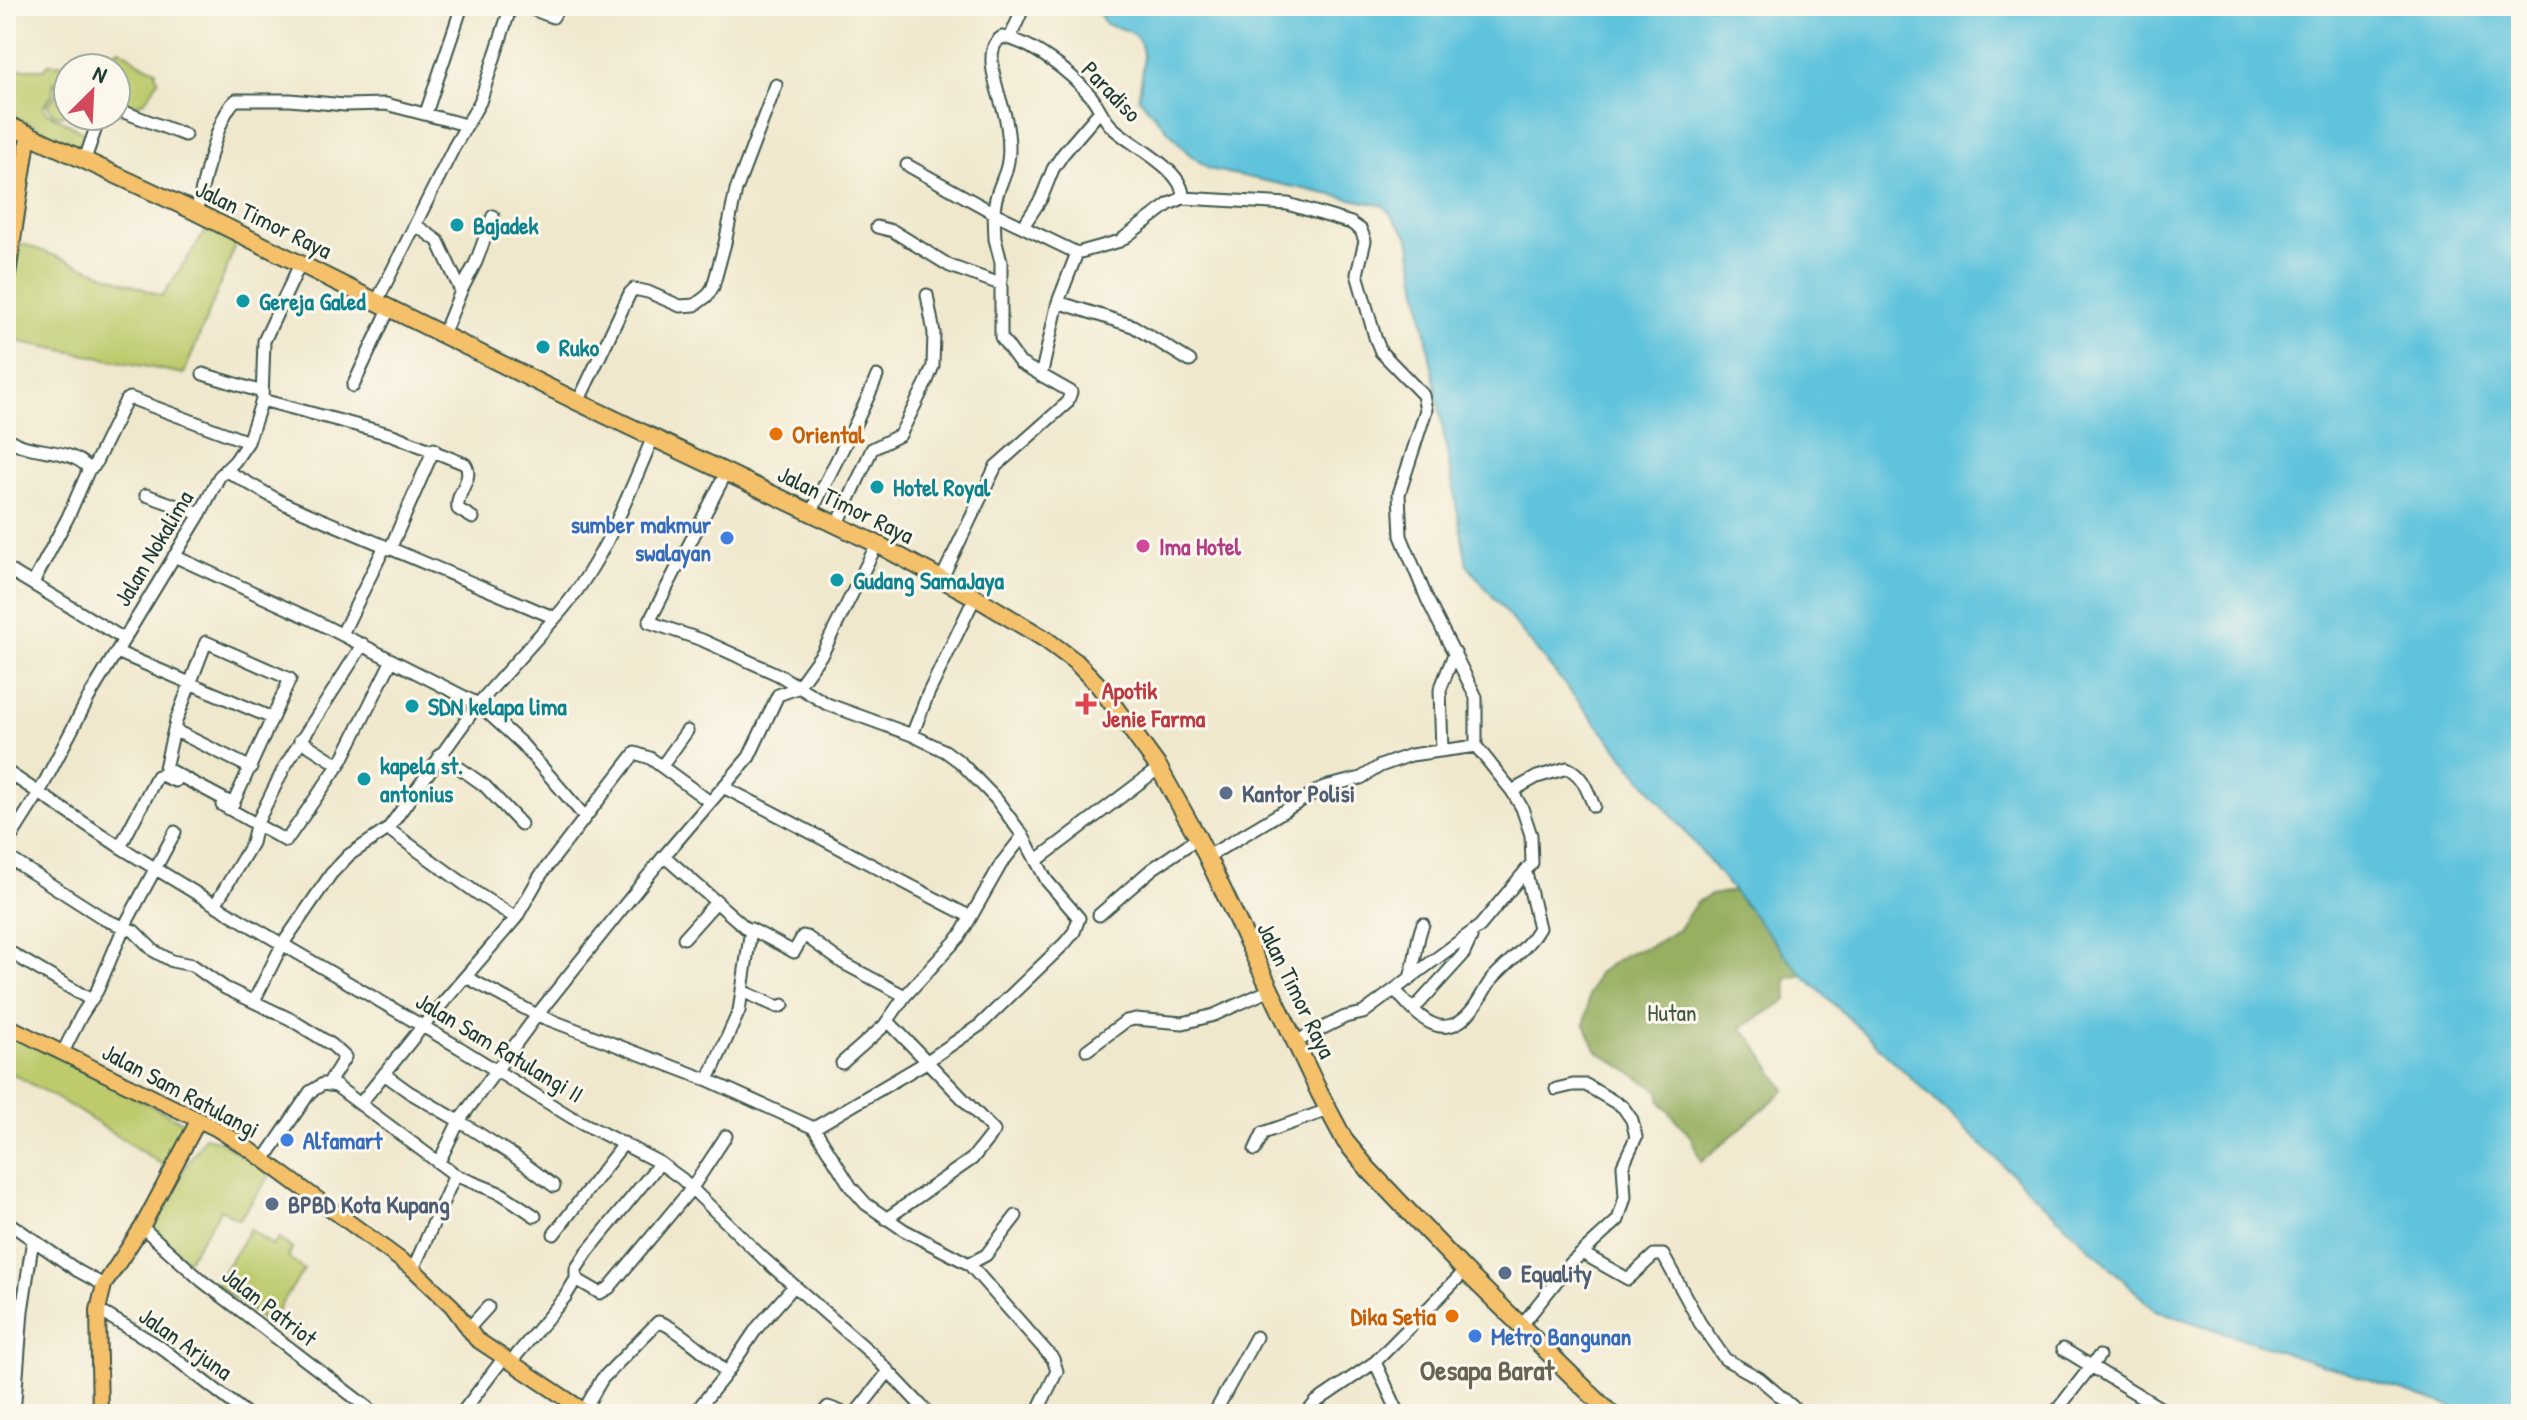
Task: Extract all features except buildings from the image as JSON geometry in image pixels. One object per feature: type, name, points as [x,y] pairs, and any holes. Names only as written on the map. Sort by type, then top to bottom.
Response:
[{"type":"highway","name":"Jalan Timor Raya","points":[[6,124],[301,262],[382,306],[578,402],[877,544],[975,597],[1045,639],[1076,662],[1100,687],[1159,768],[1198,838],[1345,1141],[1465,1271],[1611,1414]]},
{"type":"main road","points":[[6,287],[29,133]]},
{"type":"main road","name":"Jalan Sam Ratulangi","points":[[6,1025],[230,1137],[413,1269],[452,1306],[467,1330],[506,1361],[587,1412]]},
{"type":"main road","points":[[100,1414],[98,1310],[104,1285],[142,1227],[198,1121]]},
{"type":"street","points":[[426,113],[462,6]]},
{"type":"street","points":[[353,386],[382,306],[417,226],[480,102],[511,6]]},
{"type":"street","points":[[524,6],[553,17],[559,6]]},
{"type":"street","points":[[942,578],[996,466],[1037,432],[1070,398],[1071,392],[1020,363],[1001,337],[1001,262],[995,239],[994,202],[1006,169],[1010,144],[992,64],[997,41],[1002,37],[1010,38],[1024,6]]},
{"type":"street","name":"Paradiso","points":[[1010,38],[1043,54],[1090,95],[1111,126],[1176,177],[1184,190],[1183,198]]},
{"type":"street","points":[[578,402],[634,289],[680,306],[695,305],[713,287],[736,190],[776,85]]},
{"type":"street","points":[[196,212],[224,113],[236,100],[345,105],[372,102],[466,125]]},
{"type":"street","points":[[1024,225],[1041,199],[1053,169],[1100,111]]},
{"type":"street","points":[[132,115],[185,135]]},
{"type":"street","points":[[85,159],[94,132]]},
{"type":"street","points":[[907,165],[994,213],[1077,253],[1120,241],[1169,204],[1183,198],[1288,204],[1351,223],[1361,230],[1365,241],[1357,274],[1375,337],[1381,352],[1423,395],[1426,410],[1399,494],[1401,536],[1427,599],[1476,697],[1476,746],[1522,808],[1531,835],[1533,856],[1526,873],[1475,930],[1363,1013],[1345,1017],[1295,1042]]},
{"type":"street","points":[[443,335],[493,216]]},
{"type":"street","points":[[417,226],[438,241],[461,291]]},
{"type":"street","points":[[877,227],[893,231],[950,266],[1000,284]]},
{"type":"street","points":[[1041,376],[1058,302],[1077,253]]},
{"type":"street","name":"Jalan Nokalima","points":[[6,845],[39,793],[89,697],[225,470],[248,442],[262,396],[264,341],[301,262]]},
{"type":"street","points":[[837,526],[872,449],[900,435],[933,366],[934,333],[927,295]]},
{"type":"street","points":[[1058,302],[1133,326],[1190,361]]},
{"type":"street","points":[[203,374],[262,396],[434,449],[465,464],[469,476],[456,504],[458,509],[473,518]]},
{"type":"street","points":[[811,514],[825,481],[856,426],[877,376]]},
{"type":"street","points":[[33,583],[126,400],[130,398],[248,442]]},
{"type":"street","points":[[6,437],[18,444],[75,459],[89,469]]},
{"type":"street","points":[[254,1001],[282,945],[341,862],[388,829],[478,704],[579,590],[606,545],[653,437]]},
{"type":"street","points":[[342,634],[434,449]]},
{"type":"street","points":[[225,470],[285,504],[555,618]]},
{"type":"street","points":[[727,471],[649,622],[702,640],[779,675],[827,704],[912,735],[945,751],[996,799],[1023,836],[1047,881],[1078,915],[1079,924],[1074,932],[980,1025],[928,1061],[814,1128]]},
{"type":"street","points":[[146,495],[200,514]]},
{"type":"street","points":[[439,1162],[459,1121],[537,1015],[664,856],[749,757],[778,695],[797,688],[823,652],[877,544]]},
{"type":"street","points":[[174,556],[363,644],[478,704],[522,744],[585,817]]},
{"type":"street","points":[[6,568],[124,639]]},
{"type":"street","points":[[912,735],[928,694],[975,597]]},
{"type":"street","points":[[206,642],[290,679],[270,721],[233,804],[165,768],[174,730],[206,642]]},
{"type":"street","points":[[215,905],[252,843],[256,825],[300,740],[363,644]]},
{"type":"street","points":[[117,652],[207,691],[209,697],[270,721]]},
{"type":"street","points":[[1442,750],[1440,690],[1455,652]]},
{"type":"street","points":[[120,847],[159,775],[182,784],[286,841],[339,765],[392,660]]},
{"type":"street","points":[[174,730],[251,768]]},
{"type":"street","points":[[662,766],[687,731]]},
{"type":"street","points":[[300,740],[339,765]]},
{"type":"street","points":[[1207,857],[1324,787],[1361,778],[1395,760],[1476,746]]},
{"type":"street","points":[[360,1104],[516,918],[540,876],[635,753],[643,753],[710,802]]},
{"type":"street","points":[[440,754],[485,786],[521,824]]},
{"type":"street","points":[[1036,861],[1159,768]]},
{"type":"street","points":[[1512,791],[1537,777],[1567,768],[1581,778],[1594,806]]},
{"type":"street","name":"Jalan Sam Ratulangi II","points":[[6,771],[120,847],[215,905],[571,1117],[660,1163],[692,1188],[889,1371],[929,1414]]},
{"type":"street","points":[[723,787],[826,838],[894,878],[971,917]]},
{"type":"street","points":[[388,829],[516,918]]},
{"type":"street","points":[[63,1052],[97,991],[124,927],[175,832]]},
{"type":"street","points":[[842,1063],[888,1021],[905,996],[960,936],[1001,864],[1023,836]]},
{"type":"street","points":[[1099,915],[1152,869],[1198,838]]},
{"type":"street","points":[[6,856],[106,920],[138,934],[154,951],[172,961],[192,965],[213,982],[290,1019],[344,1053],[345,1061],[328,1084]]},
{"type":"street","points":[[664,856],[747,929],[794,952],[803,936],[807,937],[843,963],[905,996]]},
{"type":"street","points":[[1396,991],[1440,1028],[1462,1020],[1490,981],[1509,965],[1537,932],[1539,922],[1526,873]]},
{"type":"street","points":[[684,938],[717,901]]},
{"type":"street","points":[[1408,980],[1414,966],[1416,939],[1423,924]]},
{"type":"street","points":[[708,1080],[734,1024],[751,929]]},
{"type":"street","points":[[1414,1009],[1463,955],[1475,930]]},
{"type":"street","points":[[6,950],[91,1000]]},
{"type":"street","points":[[466,977],[537,1015],[708,1080],[814,1128],[851,1187],[866,1204],[886,1219],[969,1264],[1056,1364],[1057,1371],[1036,1414]]},
{"type":"street","points":[[1087,1050],[1126,1021],[1183,1023],[1214,1015],[1270,990]]},
{"type":"street","points":[[742,991],[778,1007],[783,1005]]},
{"type":"street","points":[[886,1219],[972,1159],[994,1133],[888,1021]]},
{"type":"street","points":[[384,1074],[514,1156],[554,1186]]},
{"type":"street","points":[[264,1160],[310,1092],[328,1084],[336,1086],[455,1175],[502,1194],[535,1216]]},
{"type":"street","points":[[1521,1326],[1582,1253],[1614,1225],[1622,1212],[1625,1197],[1623,1165],[1634,1144],[1635,1129],[1623,1107],[1589,1086],[1573,1085],[1556,1089]]},
{"type":"street","points":[[1255,1150],[1263,1133],[1328,1110]]},
{"type":"street","points":[[576,1279],[600,1293],[606,1291],[692,1188],[726,1136]]},
{"type":"street","points":[[554,1234],[624,1143]]},
{"type":"street","points":[[461,1414],[565,1297],[576,1279],[576,1269],[588,1251],[660,1163]]},
{"type":"street","points":[[413,1269],[455,1175]]},
{"type":"street","points":[[969,1264],[986,1255],[1016,1216]]},
{"type":"street","points":[[6,1221],[52,1254],[104,1285]]},
{"type":"street","name":"Jalan Patriot","points":[[142,1227],[202,1281],[376,1414]]},
{"type":"street","points":[[14,1414],[22,1311],[33,1239]]},
{"type":"street","points":[[1582,1253],[1628,1279],[1654,1255],[1663,1255],[1700,1323],[1725,1359],[1759,1378],[1801,1414]]},
{"type":"street","points":[[1306,1414],[1316,1402],[1375,1362],[1465,1271]]},
{"type":"street","points":[[701,1405],[757,1328],[794,1286]]},
{"type":"street","points":[[467,1330],[488,1307]]},
{"type":"street","name":"Jalan Arjuna","points":[[98,1310],[159,1346],[247,1414]]},
{"type":"street","points":[[587,1412],[602,1379],[658,1322],[666,1323],[680,1333],[726,1374]]},
{"type":"street","points":[[1214,1414],[1256,1337]]},
{"type":"street","points":[[2063,1349],[2160,1408]]},
{"type":"street","points":[[2054,1414],[2099,1356]]},
{"type":"street","points":[[1375,1362],[1399,1414]]},
{"type":"street","points":[[855,1414],[889,1371]]},
{"type":"street","points":[[822,1414],[831,1407],[847,1414]]},
{"type":"green space","points":[[132,57],[156,70],[159,79],[144,101],[132,105]]},
{"type":"green space","points":[[52,64],[52,95],[43,106],[52,115],[52,132],[83,132],[87,134],[81,147],[6,113],[6,100],[16,69],[45,69]]},
{"type":"green space","points":[[208,228],[237,242],[184,374],[6,339],[6,315],[21,243],[162,296]]},
{"type":"green space","name":"Hutan","points":[[1755,887],[1823,970],[1786,979],[1787,1000],[1741,1028],[1754,1042],[1785,1090],[1701,1162],[1691,1137],[1661,1102],[1659,1091],[1596,1050],[1585,1024],[1589,994],[1598,973],[1626,954],[1650,946],[1678,930],[1697,902],[1711,895]]},
{"type":"green space","points":[[6,1031],[189,1125],[168,1168],[67,1104],[6,1070]]},
{"type":"green space","points":[[205,1137],[220,1141],[270,1175],[239,1220],[221,1209],[187,1261],[146,1227]]},
{"type":"green space","points":[[250,1229],[273,1246],[279,1238],[292,1249],[288,1257],[304,1270],[268,1324],[216,1284]]},
{"type":"water","points":[[1095,6],[2521,6],[2521,1414],[2474,1414],[2155,1310],[1798,970],[1467,565],[1409,238],[1384,206],[1209,169],[1188,153],[1138,97],[1143,62],[1141,45],[1130,32],[1105,24]]},
{"type":"place","name":"Bajadek","points":[[457,225]]},
{"type":"place","name":"Gereja Galed","points":[[243,301]]},
{"type":"place","name":"Ruko","points":[[543,347]]},
{"type":"place","name":"Oriental","points":[[776,434]]},
{"type":"place","name":"Hotel Royal","points":[[877,487]]},
{"type":"place","name":"sumber makmur swalayan","points":[[727,538]]},
{"type":"place","name":"Ima Hotel","points":[[1143,546]]},
{"type":"place","name":"Gudang SamaJaya","points":[[837,580]]},
{"type":"place","name":"Apotik Jenie Farma","points":[[1086,704]]},
{"type":"place","name":"SDN kelapa lima","points":[[412,706]]},
{"type":"place","name":"kapela st. antonius","points":[[364,779]]},
{"type":"place","name":"Kantor Polisi","points":[[1226,793]]},
{"type":"place","name":"Alfamart","points":[[287,1140]]},
{"type":"place","name":"BPBD Kota Kupang","points":[[272,1204]]},
{"type":"place","name":"Equality","points":[[1505,1273]]},
{"type":"place","name":"Dika Setia","points":[[1452,1316]]},
{"type":"place","name":"Metro Bangunan","points":[[1475,1336]]},
{"type":"district","name":"Oesapa Barat","points":[[1487,1370]]}]
